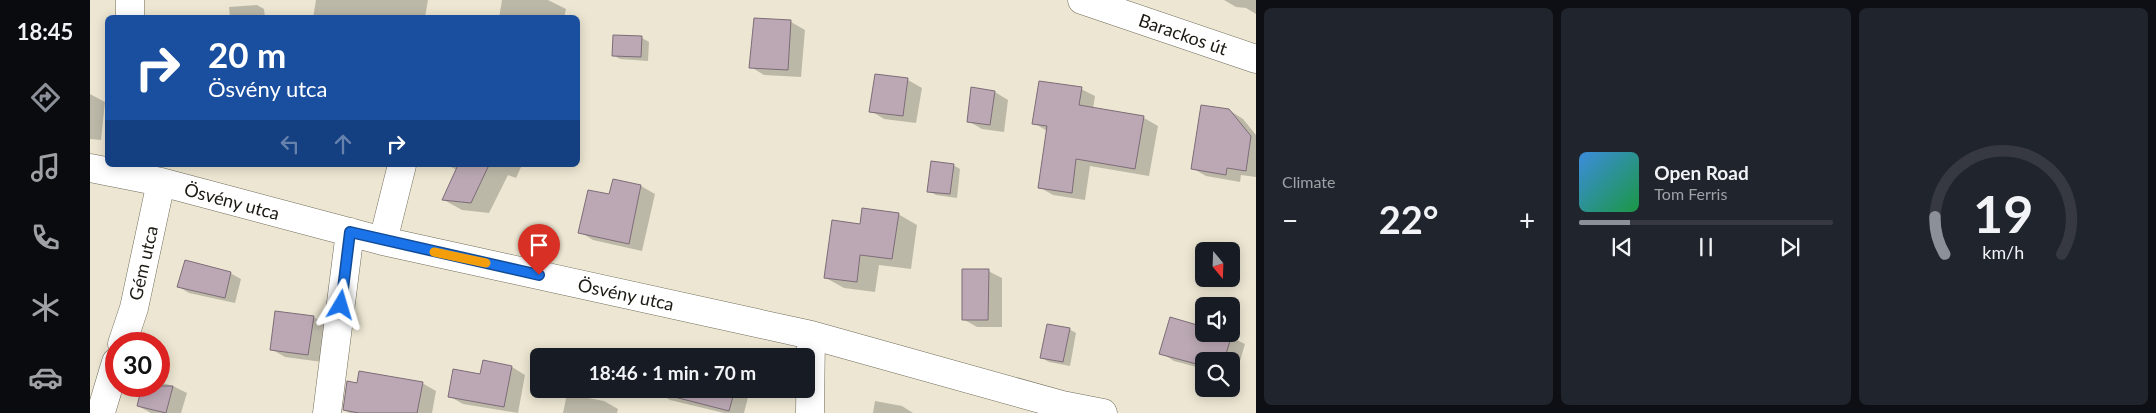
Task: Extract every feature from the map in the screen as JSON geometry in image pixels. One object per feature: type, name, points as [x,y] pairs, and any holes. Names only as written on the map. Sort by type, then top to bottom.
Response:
[{"type":"street","points":[[130,0],[130,15]]},
{"type":"street","name":"Barackos út","points":[[1082,0],[1256,59]]},
{"type":"street","points":[[383,241],[402,167]]},
{"type":"street","name":"Ösvény utca","points":[[90,168],[130,170],[162,182],[383,241],[811,335],[1062,409],[1103,413]]},
{"type":"street","name":"Gém utca","points":[[126,332],[134,308],[162,182]]},
{"type":"street","points":[[327,413],[350,232]]},
{"type":"street","points":[[810,413],[811,335]]},
{"type":"street","points":[[100,412],[105,396]]},
{"type":"building","points":[[754,18],[791,20],[788,70],[749,68]]},
{"type":"building","points":[[613,35],[642,36],[641,57],[612,56]]},
{"type":"building","points":[[875,74],[908,78],[903,116],[869,112]]},
{"type":"building","points":[[1039,81],[1082,87],[1079,105],[1144,116],[1135,169],[1076,159],[1072,193],[1038,188],[1047,126],[1032,124]]},
{"type":"building","points":[[971,87],[995,91],[990,125],[967,122]]},
{"type":"building","points":[[1201,105],[1229,109],[1251,136],[1246,171],[1227,168],[1226,175],[1191,169]]},
{"type":"building","points":[[931,161],[954,164],[950,194],[927,192]]},
{"type":"building","points":[[457,167],[488,167],[471,203],[442,200]]},
{"type":"building","points":[[613,179],[641,185],[629,244],[578,233],[588,190],[609,194]]},
{"type":"building","points":[[862,208],[899,213],[892,259],[860,255],[857,282],[824,278],[832,220],[860,224]]},
{"type":"building","points":[[185,260],[231,272],[225,298],[177,287]]},
{"type":"building","points":[[962,269],[989,269],[988,320],[962,320]]},
{"type":"building","points":[[275,311],[314,316],[308,355],[270,350]]},
{"type":"building","points":[[1170,317],[1195,324],[1195,342],[1230,342],[1227,352],[1195,352],[1195,364],[1159,354]]},
{"type":"building","points":[[1047,324],[1070,328],[1063,362],[1040,358]]},
{"type":"building","points":[[483,360],[512,366],[504,407],[448,397],[453,369],[480,374]]},
{"type":"building","points":[[359,371],[423,382],[417,413],[359,413],[343,410],[347,381],[357,383]]},
{"type":"building","points":[[170,386],[173,386],[166,413],[137,406],[139,397],[170,397]]},
{"type":"building","points":[[678,398],[733,398],[729,411]]},
{"type":"slow traffic","points":[[434,252],[486,263]]},
{"type":"route","points":[[341,305],[350,232],[539,275]]}]
